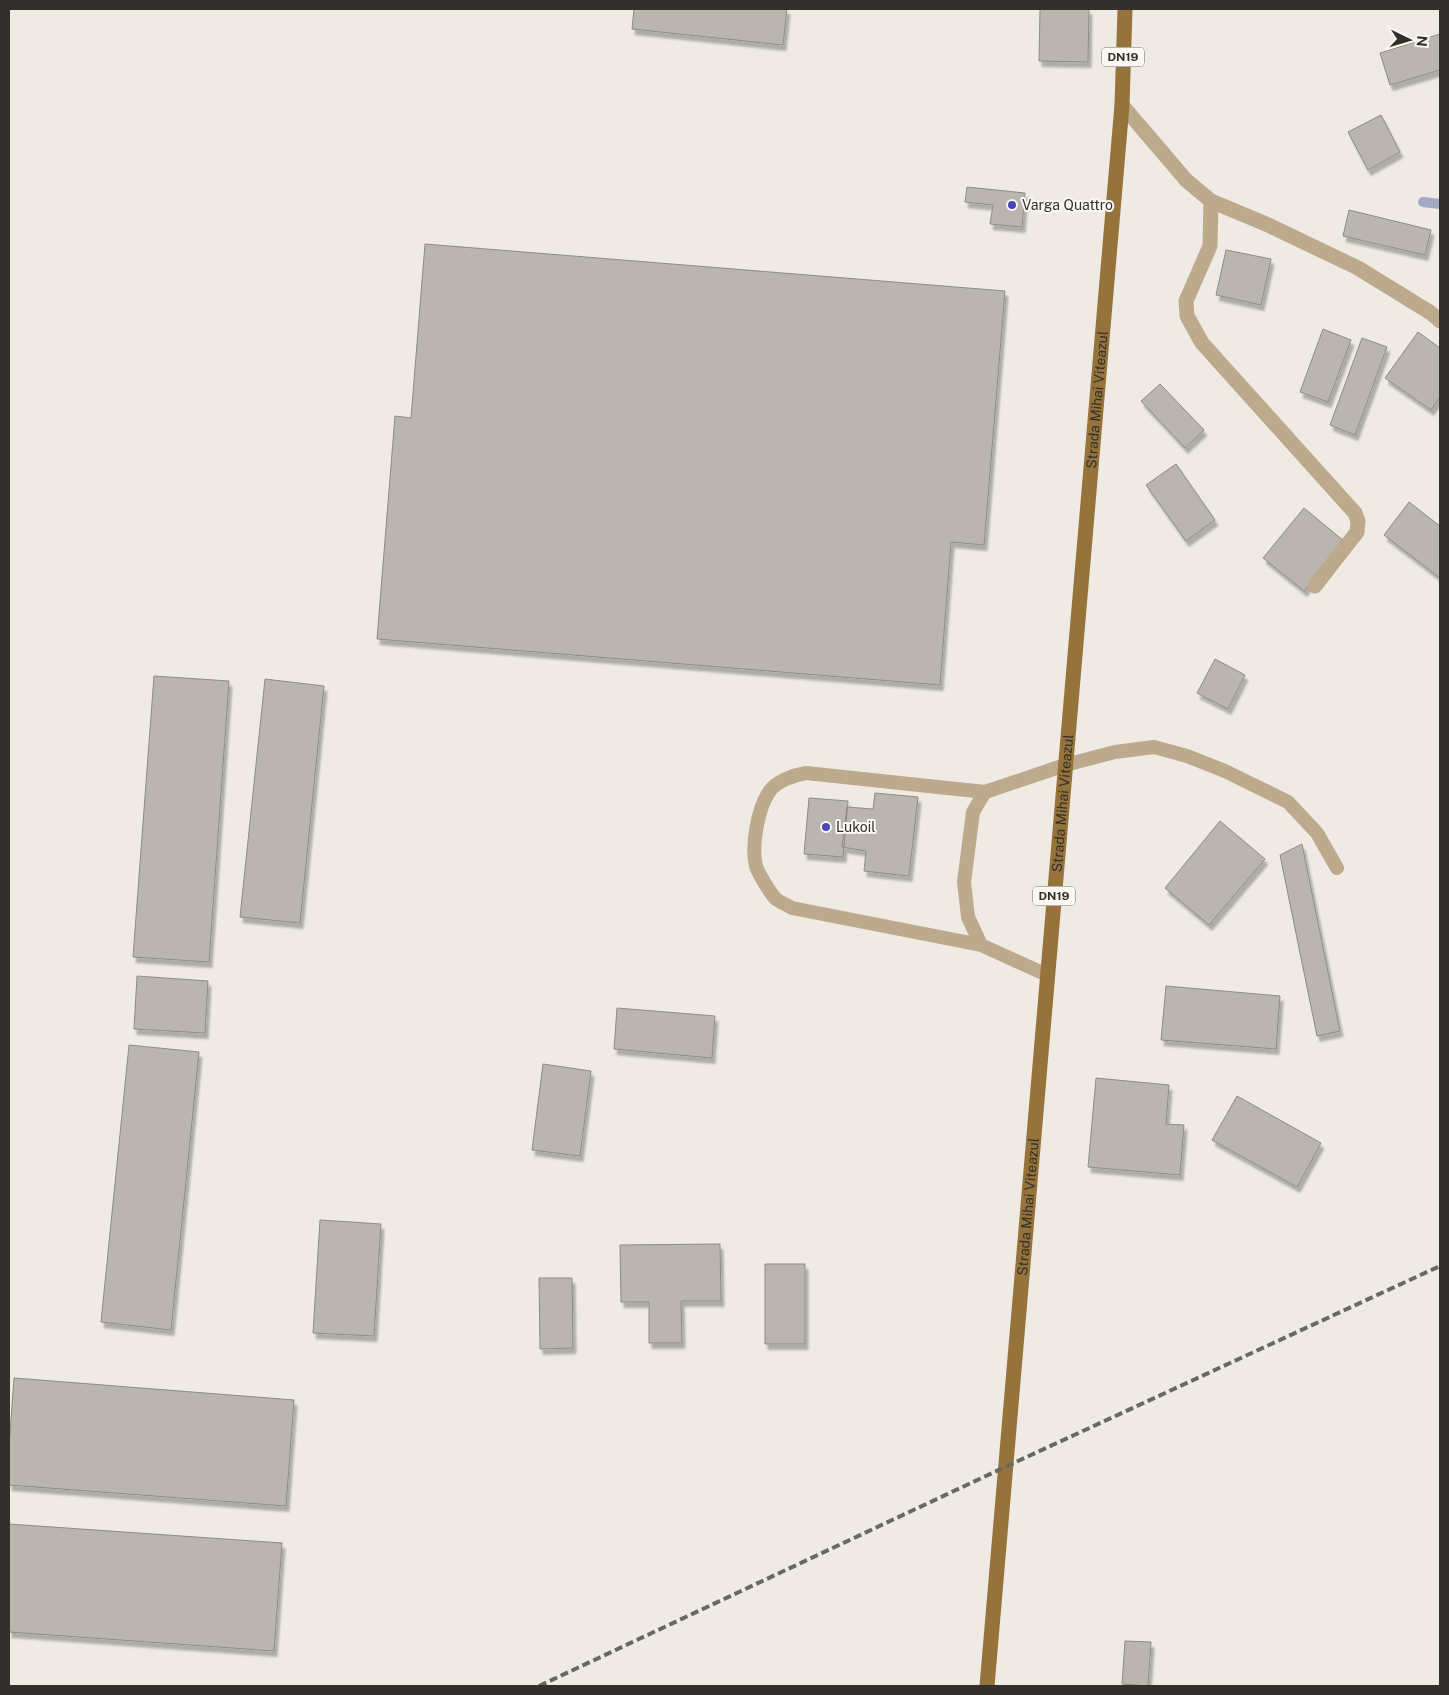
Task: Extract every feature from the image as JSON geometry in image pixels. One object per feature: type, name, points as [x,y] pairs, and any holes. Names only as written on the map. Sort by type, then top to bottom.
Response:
[{"type":"main road","name":"Strada Mihai Viteazul","points":[[986,1686],[1122,105],[1125,9]]},
{"type":"street","points":[[1122,105],[1186,180],[1211,201],[1266,224],[1358,268],[1431,313],[1440,321]]},
{"type":"street","points":[[1211,201],[1210,246],[1186,302],[1187,316],[1202,343],[1355,513],[1358,521],[1357,532],[1315,586]]},
{"type":"lane","points":[[1047,975],[981,945],[792,908],[776,898],[756,866],[755,839],[758,813],[770,790],[791,776],[806,773],[985,792],[1065,765],[1116,752],[1154,747],[1187,756],[1225,771],[1288,802],[1317,833],[1337,868]]},
{"type":"lane","points":[[981,945],[968,917],[964,882],[973,812],[985,792]]},
{"type":"building","points":[[634,9],[787,9],[783,45],[632,29]]},
{"type":"building","points":[[1040,9],[1089,9],[1088,62],[1039,61]]},
{"type":"building","points":[[1440,34],[1440,70],[1390,85],[1380,53]]},
{"type":"building","points":[[1381,115],[1400,152],[1368,170],[1348,132]]},
{"type":"building","points":[[967,187],[1025,193],[1022,227],[990,224],[993,205],[965,202]]},
{"type":"building","points":[[1349,210],[1431,230],[1425,255],[1343,236]]},
{"type":"building","points":[[425,244],[1005,291],[984,545],[951,542],[940,685],[377,639],[395,416],[411,418]]},
{"type":"building","points":[[1226,250],[1271,259],[1261,305],[1216,295]]},
{"type":"building","points":[[1323,329],[1351,340],[1328,402],[1300,392]]},
{"type":"building","points":[[1418,332],[1440,348],[1440,397],[1431,410],[1385,378]]},
{"type":"building","points":[[1362,338],[1387,347],[1355,435],[1330,425]]},
{"type":"building","points":[[1160,384],[1204,430],[1185,448],[1141,401]]},
{"type":"building","points":[[1176,464],[1215,520],[1186,541],[1146,485]]},
{"type":"building","points":[[1409,502],[1440,526],[1440,578],[1384,535]]},
{"type":"building","points":[[1304,508],[1344,541],[1304,591],[1263,558]]},
{"type":"building","points":[[1215,659],[1245,675],[1228,709],[1197,693]]},
{"type":"building","points":[[154,676],[229,681],[209,962],[133,957]]},
{"type":"building","points":[[265,679],[324,686],[300,923],[240,917]]},
{"type":"building","points":[[875,793],[918,797],[909,876],[864,871],[866,851],[842,847],[847,807],[873,809]]},
{"type":"building","name":"Lukoil","points":[[809,798],[848,801],[843,857],[804,854]]},
{"type":"building","points":[[1220,821],[1265,859],[1209,925],[1165,888]]},
{"type":"building","points":[[1302,844],[1340,1031],[1317,1036],[1280,855]]},
{"type":"building","points":[[137,976],[208,981],[205,1033],[134,1029]]},
{"type":"building","points":[[1166,986],[1280,996],[1276,1049],[1161,1040]]},
{"type":"building","points":[[617,1008],[715,1016],[712,1058],[614,1049]]},
{"type":"building","points":[[129,1045],[199,1052],[171,1330],[101,1322]]},
{"type":"building","points":[[543,1064],[591,1071],[580,1156],[532,1150]]},
{"type":"building","points":[[1096,1078],[1169,1085],[1166,1124],[1184,1125],[1180,1175],[1088,1167]]},
{"type":"building","points":[[1237,1096],[1321,1143],[1297,1187],[1212,1140]]},
{"type":"building","points":[[320,1220],[381,1224],[374,1336],[313,1333]]},
{"type":"building","points":[[720,1244],[721,1301],[681,1301],[682,1343],[649,1343],[649,1302],[621,1302],[620,1245]]},
{"type":"building","points":[[765,1264],[805,1264],[805,1344],[765,1344]]},
{"type":"building","points":[[539,1278],[572,1278],[573,1348],[540,1349]]},
{"type":"building","points":[[14,1378],[294,1400],[286,1506],[9,1485],[9,1447]]},
{"type":"building","points":[[9,1524],[282,1543],[274,1651],[9,1632]]},
{"type":"building","points":[[1125,1641],[1151,1642],[1148,1686],[1122,1684]]},
{"type":"waterway","points":[[1423,202],[1440,204]]},
{"type":"railway","points":[[539,1686],[1005,1467],[1440,1266]]},
{"type":"place","name":"Varga Quattro","points":[[1012,205]]},
{"type":"place","name":"Lukoil","points":[[826,827]]}]
